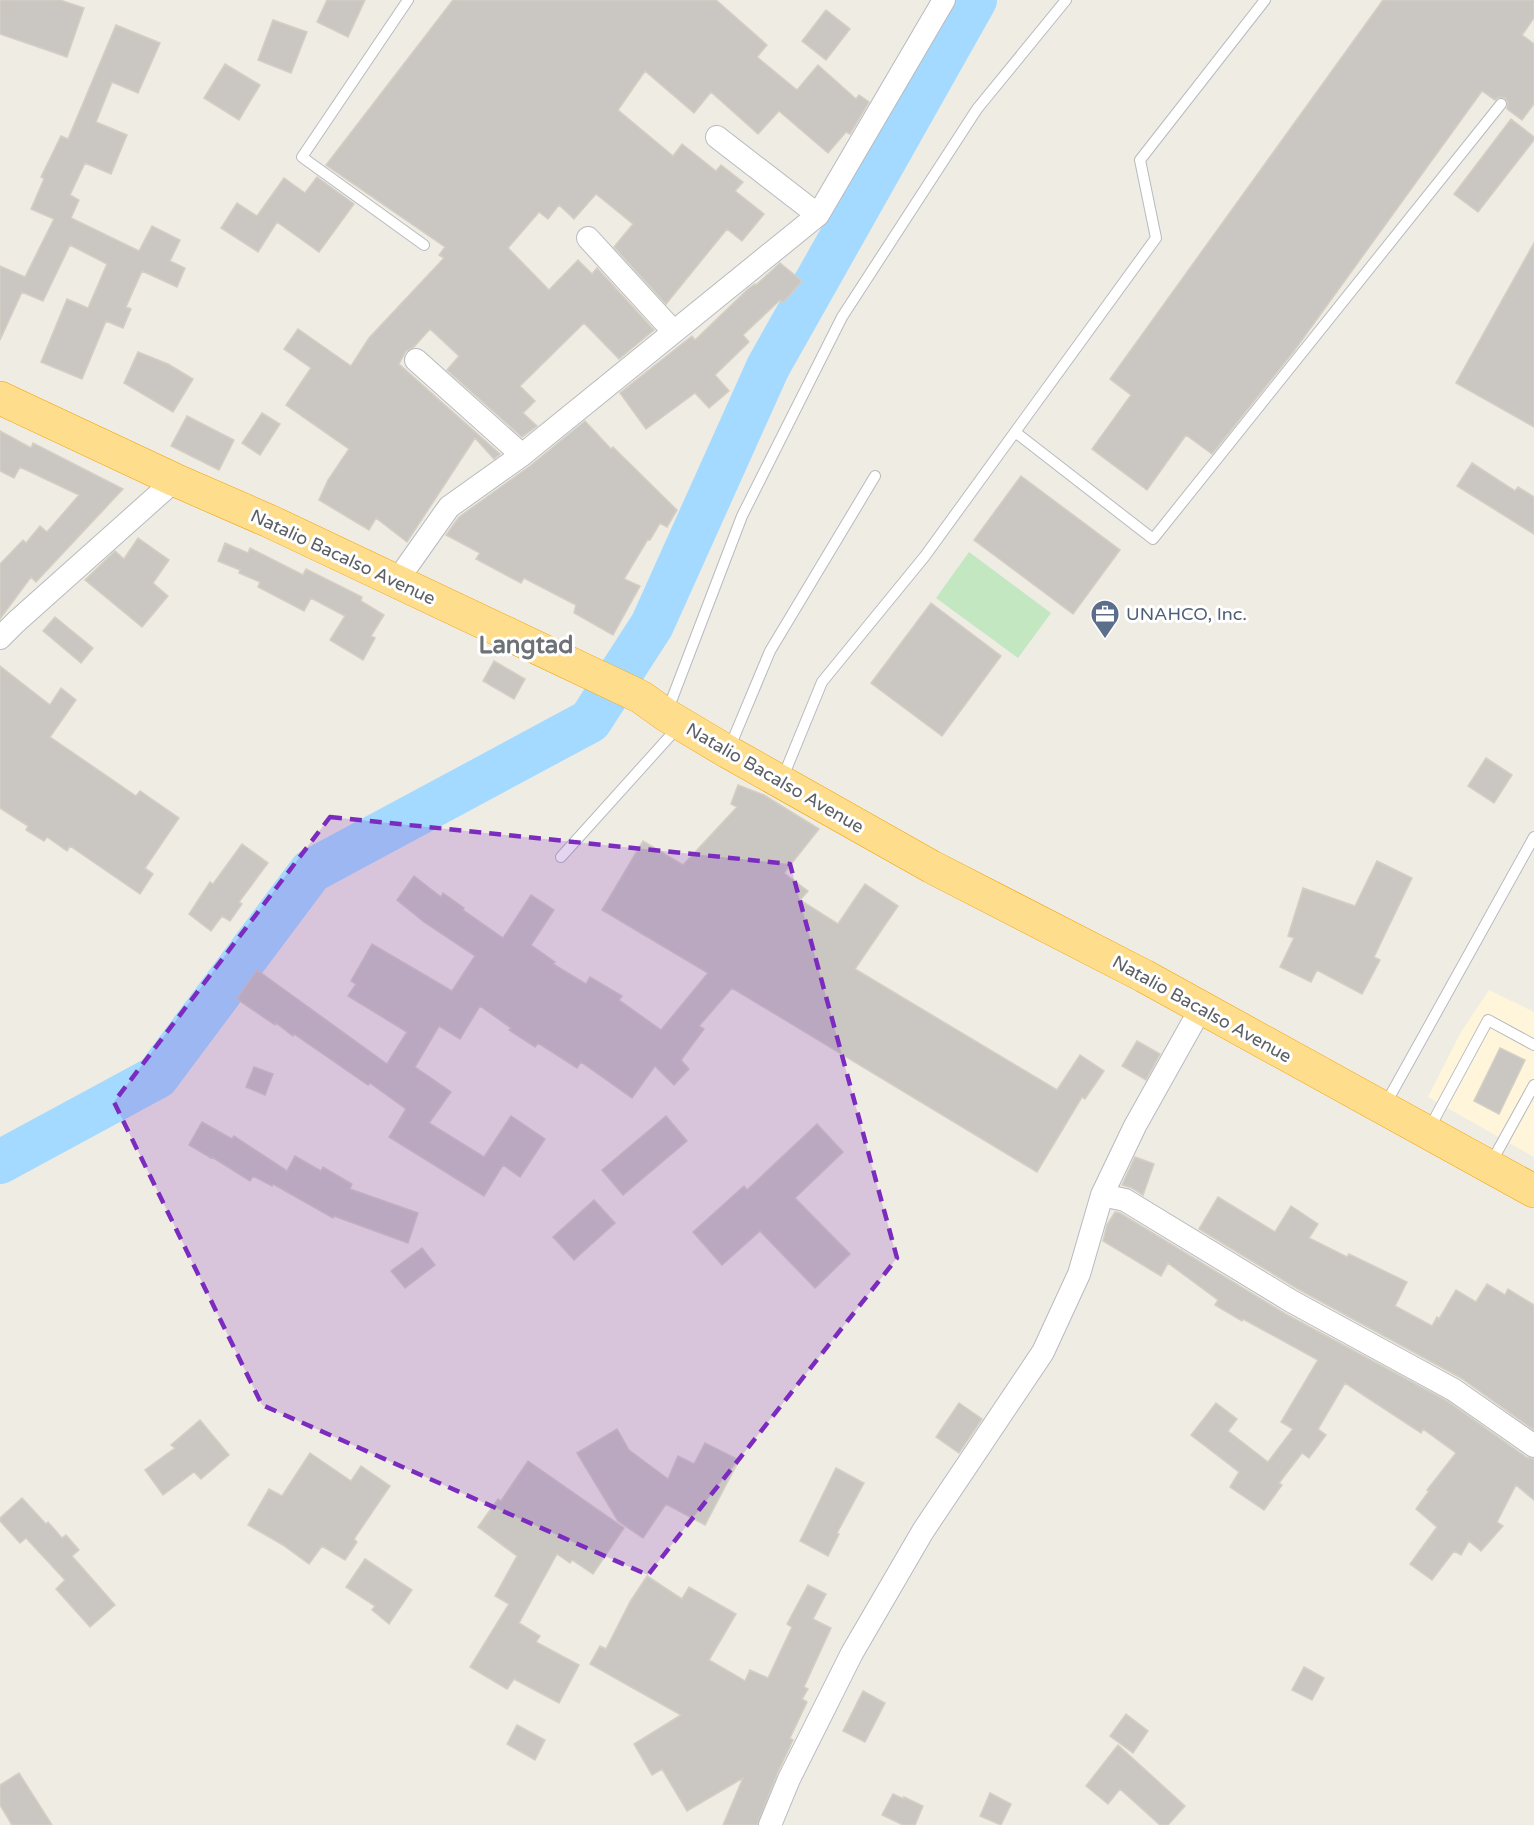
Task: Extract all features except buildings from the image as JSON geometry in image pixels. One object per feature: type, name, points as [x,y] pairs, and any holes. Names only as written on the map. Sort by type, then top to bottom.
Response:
[{"type":"highway","name":"Natalio Bacalso Avenue","points":[[0,398],[175,480],[269,520],[396,582],[587,670],[932,867],[1201,1008],[1534,1191]]},
{"type":"street","points":[[396,582],[449,507],[522,455],[818,214],[944,0]]},
{"type":"street","points":[[717,137],[818,214]]},
{"type":"street","points":[[588,238],[674,332]]},
{"type":"street","points":[[416,360],[522,455]]},
{"type":"street","points":[[0,639],[16,622],[175,480]]},
{"type":"street","points":[[770,1825],[789,1779],[852,1653],[923,1531],[1043,1352],[1079,1274],[1102,1195],[1135,1126],[1201,1008]]},
{"type":"street","points":[[1102,1195],[1125,1200],[1291,1300],[1454,1390],[1534,1446]]},
{"type":"lane","points":[[408,0],[302,157],[424,245]]},
{"type":"lane","points":[[561,857],[663,712],[742,516],[842,317],[977,109],[1066,0]]},
{"type":"lane","points":[[781,782],[822,682],[925,556],[1156,238],[1140,160],[1265,0]]},
{"type":"lane","points":[[1015,432],[1153,539],[1501,105]]},
{"type":"lane","points":[[728,752],[770,651],[875,476]]},
{"type":"lane","points":[[1383,1108],[1534,837]]},
{"type":"lane","points":[[1427,1132],[1488,1020],[1534,1045]]},
{"type":"lane","points":[[1489,1166],[1534,1085]]},
{"type":"highlighted area","points":[[330,817],[790,864],[897,1258],[648,1575],[262,1405],[114,1102]]},
{"type":"shaded area","points":[[1489,990],[1534,1012],[1534,1157],[1428,1097],[1461,1032]]},
{"type":"green space","points":[[969,552],[1051,613],[1018,658],[936,598]]},
{"type":"waterway","points":[[0,1162],[157,1077],[311,871],[590,721],[652,625],[768,367],[975,0]]},
{"type":"place","name":"UNAHCO, Inc.","points":[[1105,640]]},
{"type":"district","name":"Langtad","points":[[526,645]]}]
